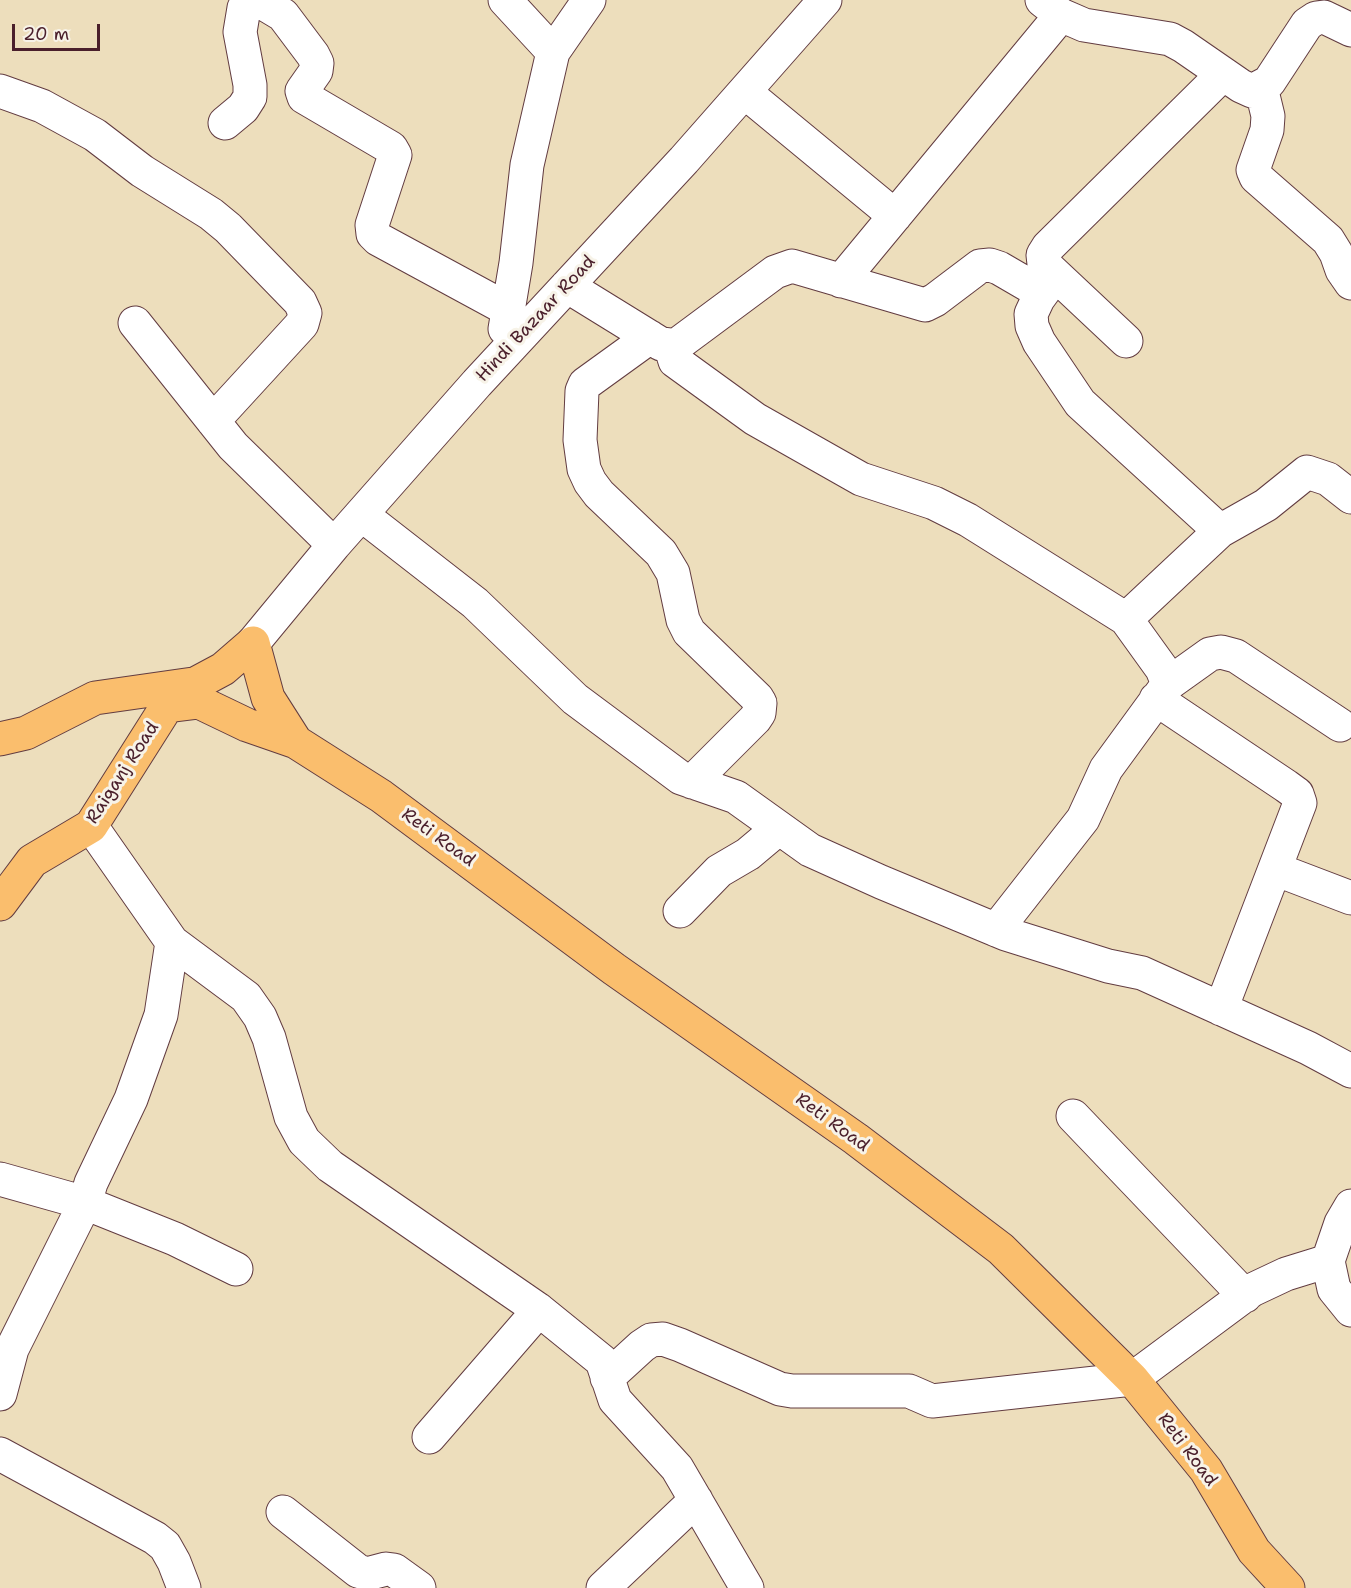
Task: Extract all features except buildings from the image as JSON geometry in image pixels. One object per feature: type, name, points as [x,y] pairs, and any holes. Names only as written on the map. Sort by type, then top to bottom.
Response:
[{"type":"main road","points":[[197,693],[253,643],[268,698],[296,742]]},
{"type":"main road","points":[[0,739],[26,733],[95,698],[197,693],[247,726],[296,742]]},
{"type":"main road","name":"Raiganj Road","points":[[0,904],[32,861],[91,826],[167,706],[197,693]]},
{"type":"main road","name":"Reti Road","points":[[296,742],[381,796],[614,969],[856,1139],[1001,1250],[1132,1379],[1206,1470],[1254,1551],[1288,1588]]},
{"type":"street","points":[[225,123],[243,108],[250,97],[250,85],[240,32],[248,0]]},
{"type":"street","points":[[258,0],[283,15],[317,63],[316,71],[302,91],[304,98],[391,148],[394,154],[372,225],[373,234],[378,240],[509,310]]},
{"type":"street","points":[[505,0],[553,52]]},
{"type":"street","points":[[477,383],[506,326],[527,165],[553,52],[589,0]]},
{"type":"street","name":"Hindi Bazaar Road","points":[[253,643],[334,545],[477,383],[746,93],[825,0]]},
{"type":"street","points":[[841,281],[895,216],[1051,8],[1084,25],[1170,39],[1252,91],[1269,82],[1307,24],[1321,9],[1324,17],[1351,30]]},
{"type":"street","points":[[1221,531],[1080,403],[1040,342],[1032,326],[1031,314],[1049,284],[1043,255],[1048,247],[1223,74]]},
{"type":"street","points":[[1262,87],[1268,116],[1267,130],[1253,170],[1257,177],[1328,240],[1342,270],[1351,283]]},
{"type":"street","points":[[746,93],[895,216]]},
{"type":"street","points":[[4,98],[42,106],[95,135],[142,171],[211,214],[228,228],[300,302],[305,313],[302,324],[213,421]]},
{"type":"street","points":[[567,286],[660,341],[678,344],[782,268],[792,266],[925,305],[980,267],[990,265],[1049,284],[1126,341]]},
{"type":"street","points":[[135,323],[213,421],[256,470],[334,545]]},
{"type":"street","points":[[660,341],[675,361],[755,419],[861,479],[934,502],[968,520],[1126,619],[1162,669],[1162,692]]},
{"type":"street","points":[[660,341],[585,384],[582,391],[579,440],[584,469],[590,482],[599,494],[661,554],[673,573],[683,620],[689,632],[760,703],[755,719],[692,782]]},
{"type":"street","points":[[1126,619],[1221,531],[1266,504],[1307,472],[1347,483]]},
{"type":"street","points":[[362,515],[476,603],[575,699],[681,778],[736,797],[810,850],[881,882],[996,930],[1108,966],[1142,973],[1308,1048],[1351,1071]]},
{"type":"street","points":[[996,930],[1083,819],[1106,769],[1162,692],[1210,654],[1221,652],[1236,656],[1340,725]]},
{"type":"street","points":[[1162,692],[1297,794],[1300,803],[1221,1008]]},
{"type":"street","points":[[91,826],[172,942],[246,997],[260,1017],[269,1038],[291,1117],[304,1141],[330,1166],[539,1310],[602,1361],[615,1400],[677,1468],[747,1588]]},
{"type":"street","points":[[680,911],[719,871],[748,854],[779,828]]},
{"type":"street","points":[[1275,869],[1351,898]]},
{"type":"street","points":[[0,1394],[12,1349],[85,1203],[91,1183],[131,1099],[161,1015],[172,942]]},
{"type":"street","points":[[1072,1116],[1245,1296]]},
{"type":"street","points":[[0,1179],[85,1203],[175,1239],[236,1269]]},
{"type":"street","points":[[1351,1206],[1341,1223],[1328,1261],[1334,1289],[1351,1310]]},
{"type":"street","points":[[607,1378],[642,1346],[651,1340],[663,1340],[680,1345],[780,1389],[792,1391],[909,1391],[932,1401],[1132,1379],[1269,1281],[1328,1261]]},
{"type":"street","points":[[429,1437],[539,1310]]},
{"type":"street","points":[[0,1454],[155,1538],[165,1546],[174,1562],[183,1588]]},
{"type":"street","points":[[603,1588],[696,1500]]},
{"type":"street","points":[[283,1512],[358,1571],[367,1574],[386,1569],[394,1570],[419,1588]]}]
